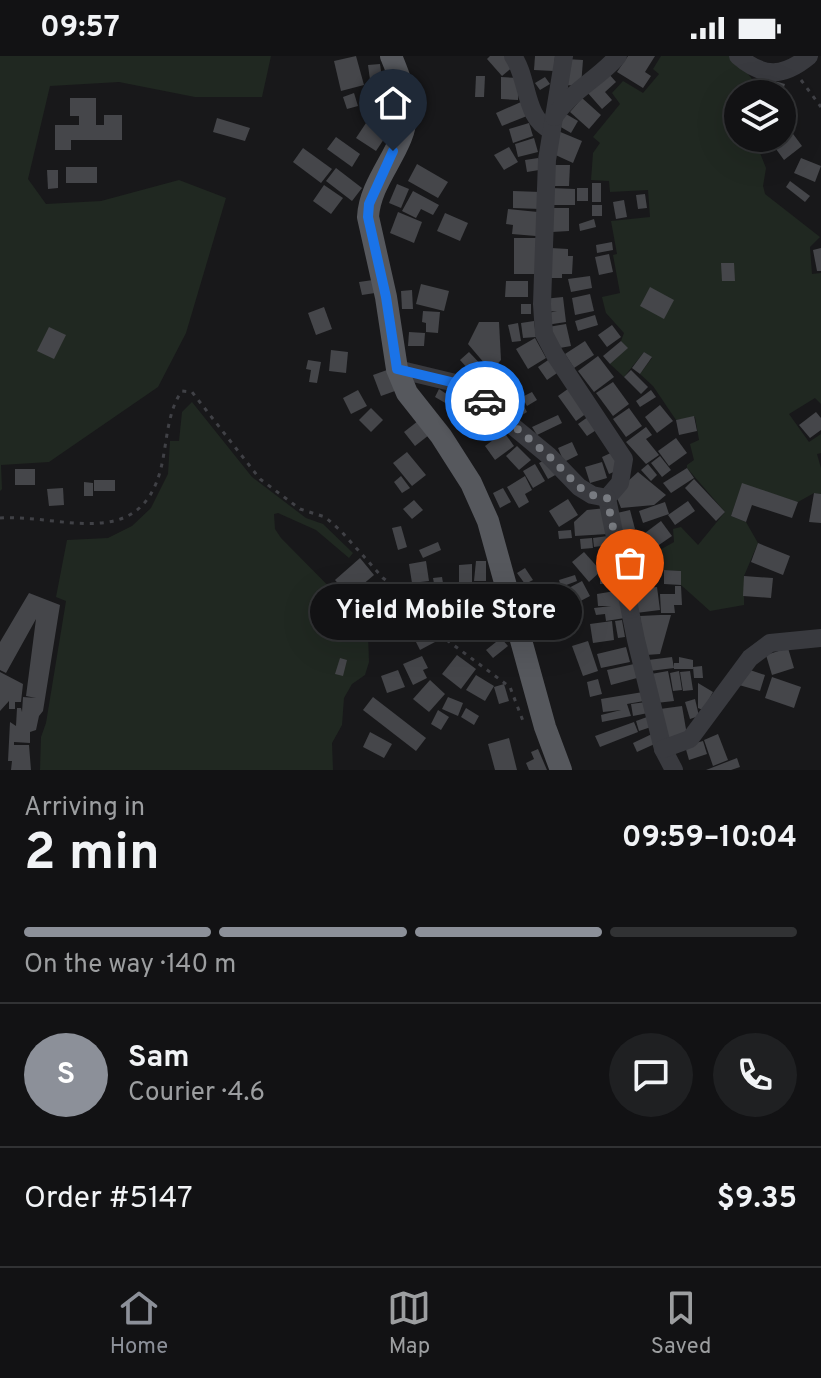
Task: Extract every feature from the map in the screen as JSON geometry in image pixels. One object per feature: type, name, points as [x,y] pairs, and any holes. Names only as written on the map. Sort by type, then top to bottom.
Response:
[{"type":"main road","points":[[391,56],[401,82],[407,112],[402,136],[384,166],[369,204],[368,217],[386,297],[397,369],[407,393],[441,436],[471,483],[488,521],[545,727],[561,770]]},
{"type":"street","points":[[513,56],[523,71],[533,113],[541,126],[552,124]]},
{"type":"street","points":[[564,56],[547,160],[542,304],[544,334],[624,459],[620,483],[607,498]]},
{"type":"street","points":[[552,124],[564,101],[608,68],[618,56]]},
{"type":"street","points":[[738,56],[748,65],[765,72],[785,72],[809,56]]},
{"type":"street","points":[[397,369],[472,387],[579,487],[592,495],[607,498]]},
{"type":"street","points":[[607,498],[636,640],[663,749],[674,770]]},
{"type":"street","points":[[663,749],[690,739],[750,658],[770,643],[821,638]]},
{"type":"path","points":[[796,74],[821,107]]},
{"type":"path","points":[[0,518],[36,517],[93,525],[130,513],[152,494],[161,469],[175,402],[182,391],[192,392],[260,479],[300,509],[325,517],[383,578],[407,597],[440,635],[510,687],[523,721]]},
{"type":"shaded area","points":[[0,56],[271,56],[262,97],[195,97],[119,82],[50,86],[28,179],[46,204],[101,201],[179,180],[226,198],[186,333],[158,387],[49,462],[1,465],[0,491]]},
{"type":"shaded area","points":[[661,56],[729,56],[747,73],[752,80],[724,80],[724,152],[760,152],[766,168],[765,194],[820,237],[810,247],[812,274],[821,273],[821,404],[815,398],[789,414],[809,442],[821,434],[821,453],[817,454],[821,468],[821,494],[814,493],[798,502],[742,484],[731,516],[746,522],[758,543],[744,576],[744,605],[710,611],[681,585],[681,571],[664,570],[658,551],[674,542],[673,529],[681,527],[698,545],[725,512],[687,468],[694,460],[690,444],[699,440],[695,417],[676,420],[653,386],[640,374],[652,358],[644,352],[624,377],[610,364],[627,348],[621,341],[624,333],[606,313],[602,297],[620,293],[611,221],[650,217],[648,190],[610,192],[609,181],[591,180],[593,153],[600,143],[593,137],[620,104],[612,93],[623,81],[643,93],[659,74],[653,69]]},
{"type":"shaded area","points":[[192,402],[252,477],[306,518],[323,524],[353,553],[349,558],[316,530],[274,514],[275,529],[281,538],[358,616],[368,634],[369,662],[365,675],[352,684],[344,698],[342,725],[332,743],[333,770],[40,770],[41,737],[66,601],[56,597],[67,540],[108,538],[132,526],[151,508],[168,474],[170,441],[179,441],[182,412]]},
{"type":"building","points":[[356,56],[364,85],[341,91],[334,61]]},
{"type":"building","points":[[490,56],[507,56],[515,65],[502,76],[487,59]]},
{"type":"building","points":[[535,56],[555,56],[554,71],[534,70]]},
{"type":"building","points":[[628,56],[655,56],[645,72],[651,76],[643,88],[617,72]]},
{"type":"building","points":[[566,59],[583,60],[581,86],[564,85]]},
{"type":"building","points":[[380,64],[382,78],[370,80],[368,65]]},
{"type":"building","points":[[608,73],[616,82],[605,92],[612,100],[602,109],[587,92]]},
{"type":"building","points":[[476,76],[485,76],[484,97],[475,97]]},
{"type":"building","points":[[501,77],[519,78],[518,100],[501,99]]},
{"type":"building","points":[[545,77],[550,84],[540,90],[535,83]]},
{"type":"building","points":[[383,85],[384,94],[368,96],[367,87]]},
{"type":"building","points":[[354,93],[358,106],[347,109],[343,97]]},
{"type":"building","points":[[70,98],[96,98],[96,125],[104,125],[104,115],[122,115],[122,140],[71,140],[71,150],[55,150],[55,125],[79,125],[79,116],[70,116]]},
{"type":"building","points":[[582,98],[601,115],[589,129],[570,112]]},
{"type":"building","points":[[521,102],[527,116],[502,126],[496,113]]},
{"type":"building","points":[[386,103],[388,120],[371,122],[369,104]]},
{"type":"building","points":[[566,114],[578,121],[571,133],[559,126]]},
{"type":"building","points":[[217,118],[250,128],[245,141],[213,132]]},
{"type":"building","points":[[366,123],[386,136],[376,151],[356,138]]},
{"type":"building","points":[[529,123],[533,136],[513,143],[509,129]]},
{"type":"building","points":[[558,131],[582,141],[573,163],[549,152]]},
{"type":"building","points":[[336,137],[360,154],[352,167],[327,149]]},
{"type":"building","points":[[534,138],[538,152],[518,157],[515,144]]},
{"type":"building","points":[[509,147],[518,162],[504,170],[494,155]]},
{"type":"building","points":[[303,148],[332,169],[321,183],[293,162]]},
{"type":"building","points":[[778,152],[794,152],[784,160]]},
{"type":"building","points":[[538,158],[539,170],[527,172],[525,160]]},
{"type":"building","points":[[801,158],[821,166],[815,182],[794,173]]},
{"type":"building","points":[[417,164],[448,182],[438,198],[408,181]]},
{"type":"building","points":[[552,165],[570,165],[569,186],[552,186]]},
{"type":"building","points":[[66,167],[97,167],[97,183],[66,183]]},
{"type":"building","points":[[336,168],[362,188],[352,201],[326,181]]},
{"type":"building","points":[[47,170],[58,170],[58,188],[48,189]]},
{"type":"building","points":[[790,181],[810,196],[805,202],[786,187]]},
{"type":"building","points":[[592,183],[601,183],[601,202],[592,202]]},
{"type":"building","points":[[397,184],[409,189],[401,208],[389,203]]},
{"type":"building","points":[[324,185],[343,198],[331,214],[313,201]]},
{"type":"building","points":[[551,188],[575,189],[575,205],[551,205]]},
{"type":"building","points":[[577,188],[588,188],[588,201],[577,201]]},
{"type":"building","points":[[413,191],[439,205],[433,215],[421,209],[416,218],[402,211]]},
{"type":"building","points":[[513,191],[541,192],[540,209],[513,208]]},
{"type":"building","points":[[645,194],[647,208],[638,209],[636,195]]},
{"type":"building","points":[[624,200],[627,217],[616,219],[613,202]]},
{"type":"building","points":[[592,205],[602,205],[602,216],[592,216]]},
{"type":"building","points":[[552,208],[569,208],[569,231],[552,232]]},
{"type":"building","points":[[508,209],[538,212],[536,236],[512,234],[513,225],[506,224]]},
{"type":"building","points":[[398,212],[422,222],[414,243],[390,233]]},
{"type":"building","points":[[445,213],[468,223],[460,241],[437,231]]},
{"type":"building","points":[[594,219],[596,227],[580,231],[579,224]]},
{"type":"building","points":[[514,238],[536,238],[536,274],[514,274]]},
{"type":"building","points":[[612,242],[613,250],[597,253],[596,245]]},
{"type":"building","points":[[551,248],[568,249],[568,256],[573,256],[572,274],[551,278]]},
{"type":"building","points":[[821,248],[821,271],[817,271],[813,250]]},
{"type":"building","points":[[609,254],[613,272],[599,275],[595,257]]},
{"type":"building","points":[[721,263],[734,263],[735,281],[722,281]]},
{"type":"building","points":[[590,276],[592,288],[571,292],[568,279]]},
{"type":"building","points":[[373,280],[375,293],[362,295],[359,282]]},
{"type":"building","points":[[506,281],[528,281],[528,297],[505,297]]},
{"type":"building","points":[[421,284],[449,291],[444,311],[416,304]]},
{"type":"building","points":[[650,287],[674,300],[664,319],[640,306]]},
{"type":"building","points":[[412,290],[413,309],[402,309],[401,291]]},
{"type":"building","points":[[590,294],[594,311],[575,315],[572,298]]},
{"type":"building","points":[[563,297],[566,322],[546,325],[544,314],[557,311],[544,312],[543,299]]},
{"type":"building","points":[[521,304],[531,304],[531,314],[521,314]]},
{"type":"building","points":[[324,307],[332,329],[316,335],[308,313]]},
{"type":"building","points":[[423,311],[440,312],[438,333],[426,332],[426,323],[422,322]]},
{"type":"building","points":[[595,315],[598,325],[578,331],[575,321]]},
{"type":"building","points":[[534,321],[536,337],[523,338],[521,323]]},
{"type":"building","points":[[479,322],[499,322],[501,360],[491,371],[468,344]]},
{"type":"building","points":[[518,323],[521,341],[512,342],[508,325]]},
{"type":"building","points":[[566,324],[571,346],[554,349],[548,327]]},
{"type":"building","points":[[612,325],[621,337],[607,347],[598,335]]},
{"type":"building","points":[[49,327],[66,335],[54,359],[37,351]]},
{"type":"building","points":[[409,332],[425,333],[424,346],[408,346]]},
{"type":"building","points":[[535,338],[546,358],[528,369],[516,349]]},
{"type":"building","points":[[585,341],[594,355],[574,368],[565,354]]},
{"type":"building","points":[[621,341],[628,348],[610,364],[603,356]]},
{"type":"building","points":[[331,350],[348,352],[346,373],[329,371]]},
{"type":"building","points":[[469,352],[487,371],[478,380],[460,360]]},
{"type":"building","points":[[644,352],[652,357],[640,374],[632,368]]},
{"type":"building","points":[[598,356],[614,377],[594,392],[578,371]]},
{"type":"building","points":[[551,358],[560,371],[547,380],[538,367]]},
{"type":"building","points":[[308,360],[321,362],[317,383],[309,382],[311,370],[306,369]]},
{"type":"building","points":[[387,370],[395,391],[381,396],[373,375]]},
{"type":"building","points":[[631,370],[648,387],[641,394],[624,377]]},
{"type":"building","points":[[613,382],[629,404],[613,416],[596,393]]},
{"type":"building","points":[[572,386],[591,410],[576,421],[558,396]]},
{"type":"building","points":[[439,389],[451,397],[447,404],[435,397]]},
{"type":"building","points":[[358,390],[367,406],[351,414],[343,398]]},
{"type":"building","points":[[651,390],[656,397],[640,407],[636,401]]},
{"type":"building","points":[[532,392],[537,400],[527,406],[522,397]]},
{"type":"building","points":[[472,397],[487,414],[472,427],[457,410]]},
{"type":"building","points":[[519,397],[527,412],[510,422],[502,407]]},
{"type":"building","points":[[660,405],[673,421],[657,433],[645,417]]},
{"type":"building","points":[[371,408],[383,420],[371,432],[359,420]]},
{"type":"building","points":[[629,408],[642,426],[626,437],[613,419]]},
{"type":"building","points":[[816,412],[821,418],[821,430],[810,438],[799,425]]},
{"type":"building","points":[[592,414],[601,427],[587,436],[578,424]]},
{"type":"building","points":[[558,415],[562,423],[537,435],[532,427]]},
{"type":"building","points":[[694,416],[697,431],[679,435],[676,420]]},
{"type":"building","points":[[418,421],[429,435],[415,446],[404,432]]},
{"type":"building","points":[[646,427],[652,435],[646,439],[659,455],[646,464],[626,442]]},
{"type":"building","points":[[504,432],[514,446],[495,460],[485,446]]},
{"type":"building","points":[[676,438],[687,453],[669,466],[658,451]]},
{"type":"building","points":[[572,442],[578,455],[564,462],[558,448]]},
{"type":"building","points":[[517,446],[531,460],[519,470],[506,456]]},
{"type":"building","points":[[615,451],[623,468],[609,474],[602,457]]},
{"type":"building","points":[[407,452],[426,475],[412,486],[393,463]]},
{"type":"building","points":[[660,456],[671,470],[662,477],[651,463]]},
{"type":"building","points":[[550,457],[559,473],[548,479],[539,463]]},
{"type":"building","points":[[602,462],[607,478],[590,483],[585,467]]},
{"type":"building","points":[[535,464],[545,481],[533,488],[523,471]]},
{"type":"building","points":[[648,464],[657,475],[651,481],[641,470]]},
{"type":"building","points":[[687,468],[694,478],[671,493],[663,483]]},
{"type":"building","points":[[15,469],[35,469],[35,485],[15,485]]},
{"type":"building","points":[[638,472],[666,495],[654,505],[621,508],[615,493]]},
{"type":"building","points":[[401,476],[410,488],[402,493],[394,482]]},
{"type":"building","points":[[525,476],[532,490],[525,494],[529,502],[519,508],[507,487]]},
{"type":"building","points":[[694,479],[725,512],[716,521],[685,488]]},
{"type":"building","points":[[94,480],[115,480],[115,491],[94,491]]},
{"type":"building","points":[[84,482],[93,483],[93,496],[84,496]]},
{"type":"building","points":[[742,483],[798,502],[792,518],[752,505],[746,522],[731,516]]},
{"type":"building","points":[[63,488],[64,505],[49,506],[47,489]]},
{"type":"building","points":[[503,488],[511,502],[500,508],[493,493]]},
{"type":"building","points":[[814,493],[821,494],[821,523],[809,522]]},
{"type":"building","points":[[568,499],[578,515],[559,527],[549,511]]},
{"type":"building","points":[[414,500],[423,510],[412,519],[403,509]]},
{"type":"building","points":[[688,501],[695,511],[675,525],[668,515]]},
{"type":"building","points":[[665,502],[669,514],[643,523],[639,511]]},
{"type":"building","points":[[606,508],[608,534],[575,536],[574,522],[587,510]]},
{"type":"building","points":[[630,510],[635,529],[622,532],[617,513]]},
{"type":"building","points":[[661,521],[672,536],[656,547],[645,533]]},
{"type":"building","points":[[401,526],[407,547],[398,550],[392,528]]},
{"type":"building","points":[[571,530],[572,538],[559,539],[558,531]]},
{"type":"building","points":[[608,536],[609,545],[594,547],[593,538]]},
{"type":"building","points":[[592,538],[593,548],[581,549],[580,539]]},
{"type":"building","points":[[438,542],[441,550],[423,558],[419,550]]},
{"type":"building","points":[[758,543],[790,556],[783,575],[751,562]]},
{"type":"building","points":[[651,550],[652,560],[657,559],[658,564],[645,566],[643,551]]},
{"type":"building","points":[[612,551],[614,571],[602,572],[600,552]]},
{"type":"building","points":[[584,552],[601,571],[589,582],[572,562]]},
{"type":"building","points":[[360,558],[374,575],[349,596],[335,580]]},
{"type":"building","points":[[426,561],[429,581],[412,583],[409,564]]},
{"type":"building","points":[[476,561],[486,561],[486,581],[474,581]]},
{"type":"building","points":[[472,564],[472,584],[459,585],[459,565]]},
{"type":"building","points":[[525,568],[533,580],[525,584],[517,573]]},
{"type":"building","points":[[664,570],[681,571],[681,585],[664,584]]},
{"type":"building","points":[[575,575],[577,581],[561,587],[559,580]]},
{"type":"building","points":[[600,575],[616,575],[616,584],[600,584]]},
{"type":"building","points":[[644,575],[645,583],[632,585],[631,576]]},
{"type":"building","points":[[744,576],[773,578],[771,598],[743,596]]},
{"type":"building","points":[[442,577],[444,589],[435,589],[433,578]]},
{"type":"building","points":[[582,581],[590,596],[573,605],[565,590]]},
{"type":"building","points":[[537,582],[552,608],[543,613],[528,587]]},
{"type":"building","points":[[675,586],[681,586],[682,605],[674,605],[675,613],[661,613],[660,594],[675,594]]},
{"type":"building","points":[[457,587],[471,587],[471,594],[458,595]]},
{"type":"building","points":[[560,587],[567,601],[554,608],[547,594]]},
{"type":"building","points":[[657,587],[660,610],[636,613],[634,589]]},
{"type":"building","points":[[621,590],[625,618],[606,621],[605,614],[596,615],[594,608],[611,606],[598,606],[597,594]]},
{"type":"building","points":[[29,593],[60,605],[43,711],[36,730],[30,732],[30,743],[14,742],[14,745],[29,745],[31,770],[11,770],[12,761],[8,761],[10,722],[16,726],[17,708],[21,708],[22,712],[23,697],[36,698],[26,696],[36,619],[6,673],[0,670],[0,642]]},
{"type":"building","points":[[475,603],[486,603],[486,615],[475,615]]},
{"type":"building","points":[[499,603],[502,618],[491,620],[489,605]]},
{"type":"building","points":[[474,604],[475,614],[458,615],[457,605]]},
{"type":"building","points":[[415,613],[416,635],[401,635],[400,614]]},
{"type":"building","points":[[671,615],[660,654],[646,655],[640,616]]},
{"type":"building","points":[[622,620],[625,637],[618,638],[615,621]]},
{"type":"building","points":[[456,621],[458,631],[446,634],[444,624]]},
{"type":"building","points":[[488,621],[492,637],[470,642],[466,626]]},
{"type":"building","points":[[502,621],[505,633],[493,635],[490,624]]},
{"type":"building","points":[[612,621],[614,640],[593,643],[590,624]]},
{"type":"building","points":[[429,630],[435,642],[420,650],[414,638]]},
{"type":"building","points":[[501,638],[508,646],[493,658],[486,650]]},
{"type":"building","points":[[588,641],[598,671],[583,676],[572,646]]},
{"type":"building","points":[[626,647],[630,662],[601,668],[597,654]]},
{"type":"building","points":[[788,648],[794,668],[772,675],[766,655]]},
{"type":"building","points":[[457,655],[476,669],[461,689],[442,674]]},
{"type":"building","points":[[422,656],[428,668],[423,670],[427,678],[413,685],[403,664]]},
{"type":"building","points":[[672,657],[674,668],[650,671],[648,660]]},
{"type":"building","points":[[679,657],[693,660],[693,669],[674,669]]},
{"type":"building","points":[[340,658],[347,660],[343,676],[335,674]]},
{"type":"building","points":[[634,664],[637,678],[611,685],[607,670]]},
{"type":"building","points":[[702,666],[703,678],[694,678],[693,667]]},
{"type":"building","points":[[744,668],[765,675],[760,691],[739,685]]},
{"type":"building","points":[[398,670],[405,687],[387,693],[381,676]]},
{"type":"building","points":[[668,671],[674,701],[656,703],[651,674]]},
{"type":"building","points":[[679,671],[682,690],[673,691],[670,673]]},
{"type":"building","points":[[690,671],[693,690],[683,691],[680,672]]},
{"type":"building","points":[[0,672],[23,684],[21,702],[15,702],[15,709],[9,709],[9,701],[0,711]]},
{"type":"building","points":[[476,675],[494,686],[485,701],[466,690]]},
{"type":"building","points":[[772,677],[801,687],[794,708],[765,698]]},
{"type":"building","points":[[598,679],[602,694],[590,697],[587,682]]},
{"type":"building","points":[[430,680],[445,694],[429,712],[413,699]]},
{"type":"building","points":[[698,683],[713,692],[703,710],[698,708]]},
{"type":"building","points":[[504,684],[509,701],[499,704],[494,687]]},
{"type":"building","points":[[643,692],[644,701],[627,704],[631,716],[602,722],[601,715],[621,710],[603,712],[601,699]]},
{"type":"building","points":[[373,697],[426,738],[416,751],[363,710]]},
{"type":"building","points":[[448,697],[463,703],[458,716],[442,709]]},
{"type":"building","points":[[695,699],[699,716],[690,719],[685,702]]},
{"type":"building","points":[[646,702],[648,713],[633,716],[631,704]]},
{"type":"building","points":[[682,706],[687,735],[665,738],[660,709]]},
{"type":"building","points":[[466,708],[479,716],[474,725],[461,717]]},
{"type":"building","points":[[438,710],[449,717],[441,730],[431,724]]},
{"type":"building","points":[[647,717],[651,727],[639,731],[636,721]]},
{"type":"building","points":[[634,722],[638,732],[600,747],[595,736]]},
{"type":"building","points":[[370,732],[392,744],[384,758],[363,747]]},
{"type":"building","points":[[654,733],[659,742],[637,752],[633,743]]},
{"type":"building","points":[[718,734],[728,760],[713,766],[704,740]]},
{"type":"building","points":[[509,738],[517,770],[495,770],[488,744]]},
{"type":"building","points":[[703,741],[707,754],[689,760],[685,746]]},
{"type":"building","points":[[538,749],[547,770],[529,770],[526,763],[534,759],[531,752]]},
{"type":"building","points":[[737,758],[740,767],[706,770]]},
{"type":"way so far","points":[[485,401],[549,456],[579,487],[592,495],[607,498],[630,611]]},
{"type":"place","name":"Yield Mobile Store","points":[[630,611]]},
{"type":"route","points":[[393,151],[369,204],[368,217],[386,297],[397,369],[472,387],[485,401]]}]
